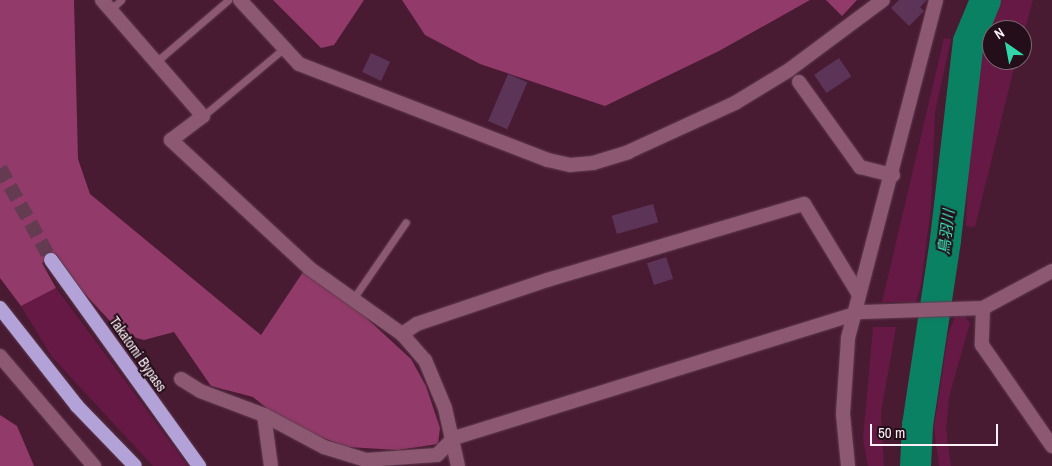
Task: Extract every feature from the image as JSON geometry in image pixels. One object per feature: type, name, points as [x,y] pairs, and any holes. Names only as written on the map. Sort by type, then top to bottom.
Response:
[{"type":"highway","name":"Takatomi Bypass","points":[[51,260],[200,466]]},
{"type":"highway","points":[[0,308],[78,406],[135,466]]},
{"type":"street","points":[[240,0],[282,50],[312,71],[548,160],[570,165],[593,163],[735,103],[789,70],[883,0]]},
{"type":"street","points":[[848,466],[843,414],[848,338],[858,313],[858,293],[893,174],[936,0]]},
{"type":"street","points":[[106,5],[203,116],[171,140],[309,268],[402,334],[428,366],[454,438],[458,466]]},
{"type":"street","points":[[799,82],[860,167],[893,174]]},
{"type":"street","points":[[402,334],[417,324],[547,280],[804,204],[858,293]]},
{"type":"street","points":[[181,379],[200,391],[264,416],[324,447],[366,460],[437,455],[454,438],[858,313],[983,308],[1052,271]]},
{"type":"street","points":[[983,308],[982,345],[1052,446]]},
{"type":"street","points":[[0,356],[94,466]]},
{"type":"street","points":[[264,416],[271,466]]},
{"type":"lane","points":[[106,5],[121,0]]},
{"type":"lane","points":[[156,62],[228,0]]},
{"type":"lane","points":[[203,116],[282,50]]},
{"type":"lane","points":[[353,299],[406,222]]},
{"type":"shaded area","points":[[0,0],[74,0],[78,159],[90,194],[261,335],[303,272],[362,314],[411,359],[426,386],[440,428],[438,444],[398,450],[347,447],[286,424],[253,397],[211,386],[174,332],[144,340],[122,334],[83,292],[56,254],[42,263],[56,288],[21,306],[0,278]]},
{"type":"shaded area","points":[[273,0],[364,0],[334,45],[321,48]]},
{"type":"shaded area","points":[[402,0],[810,0],[719,51],[605,106],[480,64],[425,35]]},
{"type":"shaded area","points":[[826,0],[857,0],[842,16]]},
{"type":"shaded area","points":[[996,0],[1033,0],[1028,20],[991,20]]},
{"type":"shaded area","points":[[944,38],[951,39],[935,112],[931,207],[921,285],[916,302],[882,302]]},
{"type":"shaded area","points":[[982,51],[982,70],[1014,70],[975,227],[966,226],[969,133],[978,66]]},
{"type":"shaded area","points":[[56,288],[188,466],[153,466],[52,357],[21,306]]},
{"type":"shaded area","points":[[964,316],[970,323],[949,397],[946,429],[951,466],[939,466],[934,427],[948,334],[955,317]]},
{"type":"shaded area","points":[[873,327],[896,327],[881,413],[884,466],[868,466],[863,439]]},
{"type":"shaded area","points":[[0,415],[17,426],[34,466],[0,466]]},
{"type":"building","points":[[899,0],[927,0],[920,7],[924,11],[909,26],[891,8]]},
{"type":"building","points":[[371,53],[390,62],[381,81],[362,72]]},
{"type":"building","points":[[839,58],[851,76],[826,93],[814,75]]},
{"type":"building","points":[[508,74],[527,82],[507,129],[488,121]]},
{"type":"building","points":[[653,204],[658,222],[617,234],[612,216]]},
{"type":"building","points":[[666,257],[673,279],[654,285],[647,263]]},
{"type":"waterway","name":"鳥羽川","points":[[915,466],[917,425],[945,239],[968,41],[985,0]]},
{"type":"tunnel","points":[[0,168],[51,260]]}]
